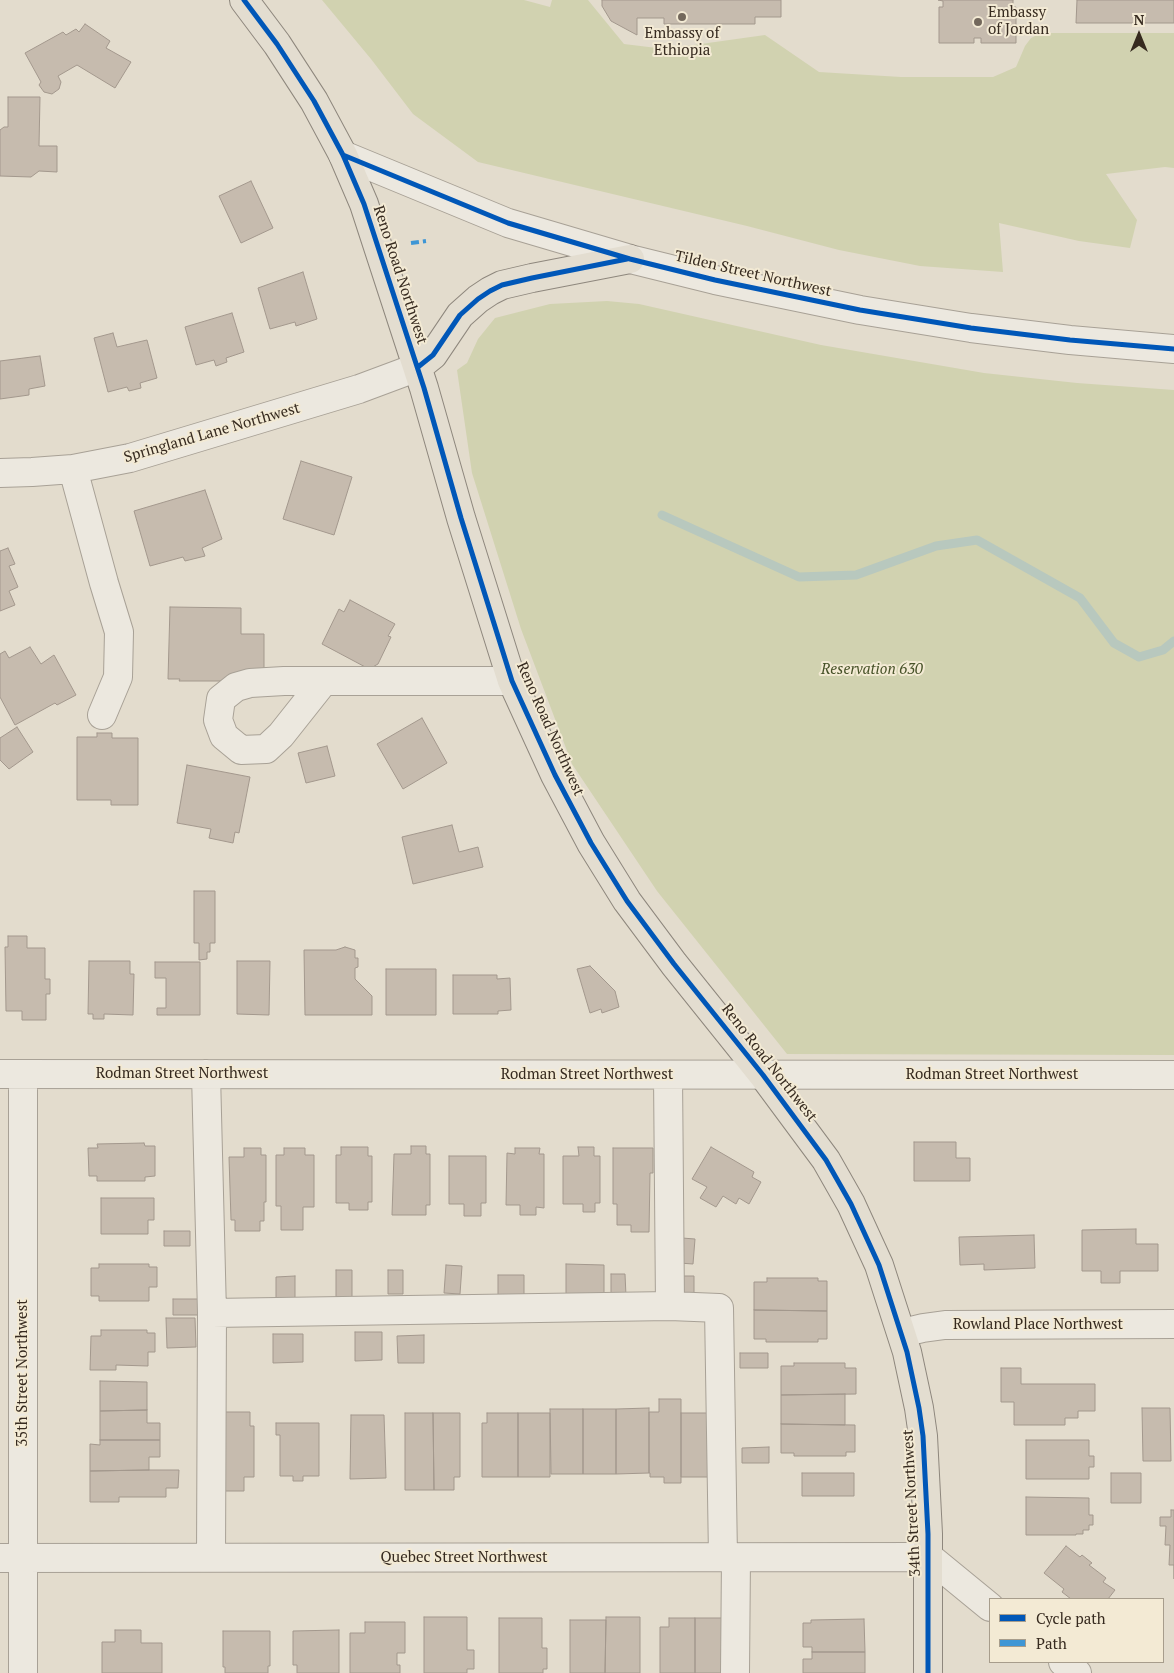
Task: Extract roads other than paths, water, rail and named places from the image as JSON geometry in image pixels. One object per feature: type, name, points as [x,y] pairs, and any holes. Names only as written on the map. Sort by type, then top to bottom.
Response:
[{"type":"main road","name":"Reno Road Northwest","points":[[244,0],[295,70],[314,101],[343,155],[364,204],[418,367],[461,518],[512,681],[543,751],[578,821],[618,888],[664,952],[763,1075],[816,1146],[851,1204],[879,1265],[902,1333]]},
{"type":"main road","points":[[418,367],[433,355],[460,315],[490,291],[502,285],[532,278],[630,259]]},
{"type":"main road","name":"34th Street Northwest","points":[[902,1333],[912,1374],[923,1436],[928,1558],[928,1673]]},
{"type":"street","name":"Tilden Street Northwest","points":[[343,155],[508,224],[630,259],[762,291],[914,320],[1020,335],[1174,349]]},
{"type":"street","name":"Springland Lane Northwest","points":[[0,473],[73,469],[154,452],[372,384],[418,367]]},
{"type":"street","points":[[73,469],[119,632],[118,677],[102,715]]},
{"type":"street","points":[[323,682],[512,681]]},
{"type":"street","name":"Rodman Street Northwest","points":[[12,1074],[1174,1075]]},
{"type":"street","name":"35th Street Northwest","points":[[12,1074],[12,1558],[23,1673]]},
{"type":"street","points":[[206,1074],[212,1313],[211,1558]]},
{"type":"street","points":[[668,1075],[670,1306]]},
{"type":"street","points":[[212,1313],[670,1306],[719,1308],[735,1673]]},
{"type":"street","name":"Rowland Place Northwest","points":[[902,1333],[945,1325],[1174,1324]]},
{"type":"street","name":"Quebec Street Northwest","points":[[12,1558],[928,1558]]},
{"type":"street","points":[[928,1558],[989,1606]]},
{"type":"street","points":[[1064,1663],[1078,1673]]},
{"type":"waterway","points":[[662,515],[799,577],[856,575],[936,546],[977,540],[1080,598],[1114,643],[1139,657],[1163,650],[1174,641]]},
{"type":"place","name":"Embassy of Ethiopia","points":[[682,17]]},
{"type":"place","name":"Embassy of Jordan","points":[[978,22]]},
{"type":"park label","name":"Reservation 630","points":[[872,670]]}]
